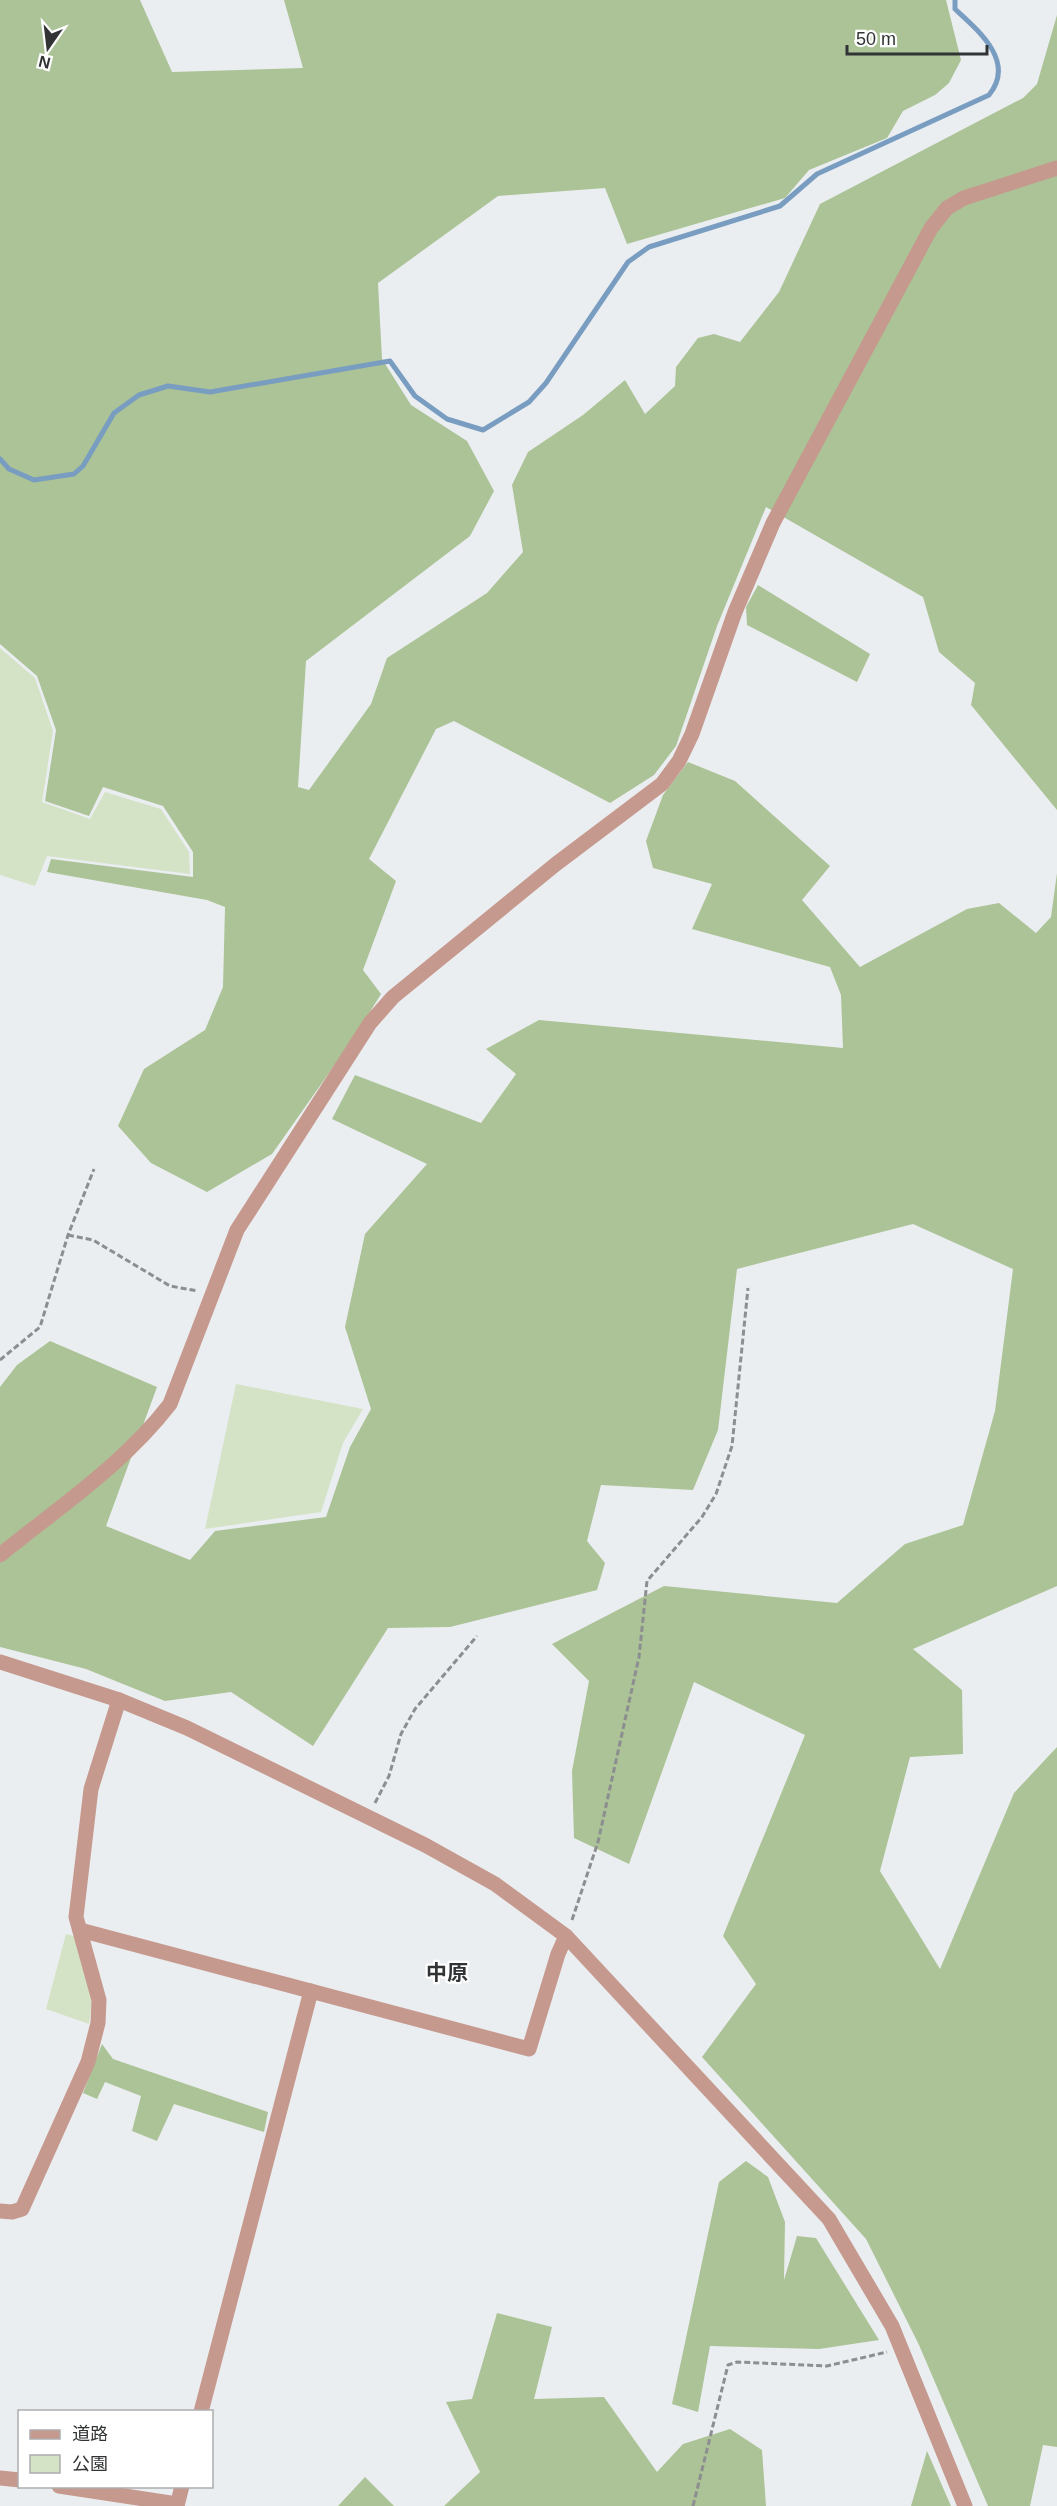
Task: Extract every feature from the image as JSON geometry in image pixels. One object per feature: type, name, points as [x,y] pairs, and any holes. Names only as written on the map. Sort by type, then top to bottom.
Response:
[{"type":"street","points":[[0,1555],[100,1475],[154,1426],[170,1404],[237,1230],[370,1023],[393,997],[556,864],[662,784],[679,761],[692,734],[735,612],[772,523],[931,228],[947,208],[964,198],[1057,168]]},
{"type":"street","points":[[0,1662],[119,1700],[187,1728],[425,1845],[495,1884],[566,1936],[829,2219],[886,2316],[965,2506]]},
{"type":"street","points":[[0,2211],[12,2212],[22,2209],[88,2062],[98,2023],[99,2000],[87,1949],[76,1917],[91,1789],[119,1700]]},
{"type":"street","points":[[80,1930],[529,2049],[558,1954],[566,1936]]},
{"type":"street","points":[[202,2410],[311,1991]]},
{"type":"street","points":[[0,2478],[18,2481]]},
{"type":"street","points":[[66,2488],[177,2505],[182,2488]]},
{"type":"path","points":[[0,1360],[40,1327],[68,1235],[94,1169]]},
{"type":"path","points":[[68,1235],[93,1240],[170,1286],[212,1293]]},
{"type":"path","points":[[566,1936],[598,1842],[639,1657],[647,1581],[702,1517],[716,1494],[732,1446],[748,1288]]},
{"type":"path","points":[[367,1818],[389,1776],[400,1734],[415,1709],[477,1636]]},
{"type":"path","points":[[693,2506],[728,2365],[737,2362],[827,2366],[876,2356],[901,2348]]},
{"type":"green space","points":[[0,0],[140,0],[172,72],[303,68],[284,0],[946,0],[961,60],[949,83],[935,95],[903,111],[887,138],[809,170],[785,198],[627,244],[605,188],[498,196],[378,283],[382,359],[411,405],[467,441],[494,491],[470,536],[306,661],[298,787],[309,790],[371,704],[387,658],[487,593],[523,552],[512,485],[528,452],[583,415],[625,380],[645,414],[675,386],[676,367],[698,338],[714,334],[740,342],[779,292],[820,204],[1023,98],[1037,84],[1057,15],[1057,810],[971,705],[975,683],[939,652],[923,597],[766,507],[717,626],[676,746],[654,775],[610,803],[454,721],[436,729],[369,859],[396,881],[363,970],[381,994],[355,1036],[272,1154],[207,1192],[151,1163],[118,1126],[144,1069],[205,1030],[223,987],[225,907],[207,900],[47,872],[51,859],[193,877],[193,852],[163,806],[103,787],[89,816],[45,801],[56,730],[37,676],[0,644]]},
{"type":"green space","points":[[758,585],[870,654],[857,682],[747,625],[746,607]]},
{"type":"green space","points":[[0,648],[35,678],[53,731],[42,802],[90,819],[105,792],[161,809],[189,852],[190,874],[47,856],[35,886],[0,875]]},
{"type":"green space","points":[[688,762],[735,781],[830,866],[802,900],[860,967],[967,909],[999,903],[1036,933],[1051,917],[1057,873],[1057,1586],[913,1649],[962,1690],[963,1754],[910,1757],[880,1871],[940,1969],[1014,1793],[1057,1747],[1057,2447],[1043,2445],[1030,2506],[988,2506],[919,2345],[866,2239],[702,2057],[756,1984],[723,1936],[805,1735],[694,1682],[629,1864],[574,1838],[572,1771],[589,1681],[552,1644],[664,1586],[837,1603],[905,1544],[963,1525],[995,1411],[1013,1269],[913,1224],[737,1269],[718,1430],[693,1490],[601,1485],[587,1541],[605,1563],[597,1590],[450,1627],[388,1628],[313,1746],[231,1692],[165,1701],[86,1669],[0,1647],[0,1387],[17,1365],[50,1341],[157,1387],[106,1526],[190,1560],[215,1531],[326,1517],[350,1447],[371,1409],[345,1327],[365,1234],[427,1164],[332,1119],[355,1075],[481,1123],[516,1074],[486,1049],[539,1020],[843,1048],[841,995],[830,967],[692,929],[712,884],[653,868],[646,841],[663,795]]},
{"type":"green space","points":[[236,1384],[363,1409],[343,1443],[321,1512],[205,1529]]},
{"type":"green space","points":[[66,1934],[74,1936],[92,2000],[89,2024],[46,2009]]},
{"type":"green space","points":[[102,2044],[113,2059],[268,2112],[264,2132],[174,2104],[157,2141],[132,2131],[141,2096],[105,2082],[97,2099],[83,2093]]},
{"type":"green space","points":[[746,2161],[768,2177],[785,2222],[784,2280],[797,2236],[816,2238],[879,2340],[819,2349],[710,2346],[698,2412],[672,2404],[719,2182]]},
{"type":"green space","points":[[497,2313],[552,2327],[534,2399],[604,2397],[657,2472],[683,2444],[730,2429],[762,2450],[766,2506],[444,2506],[480,2472],[446,2402],[472,2399]]},
{"type":"green space","points":[[927,2451],[951,2506],[911,2506]]},
{"type":"green space","points":[[365,2477],[394,2506],[338,2506]]},
{"type":"waterway","points":[[0,459],[9,469],[34,480],[74,474],[83,466],[114,413],[139,395],[168,386],[210,392],[390,361],[415,396],[447,419],[483,430],[529,402],[546,383],[628,262],[649,247],[780,206],[817,174],[989,95],[996,83],[998,71],[996,59],[983,37],[955,9],[955,0]]},
{"type":"district","name":"中原","points":[[447,1973]]}]
